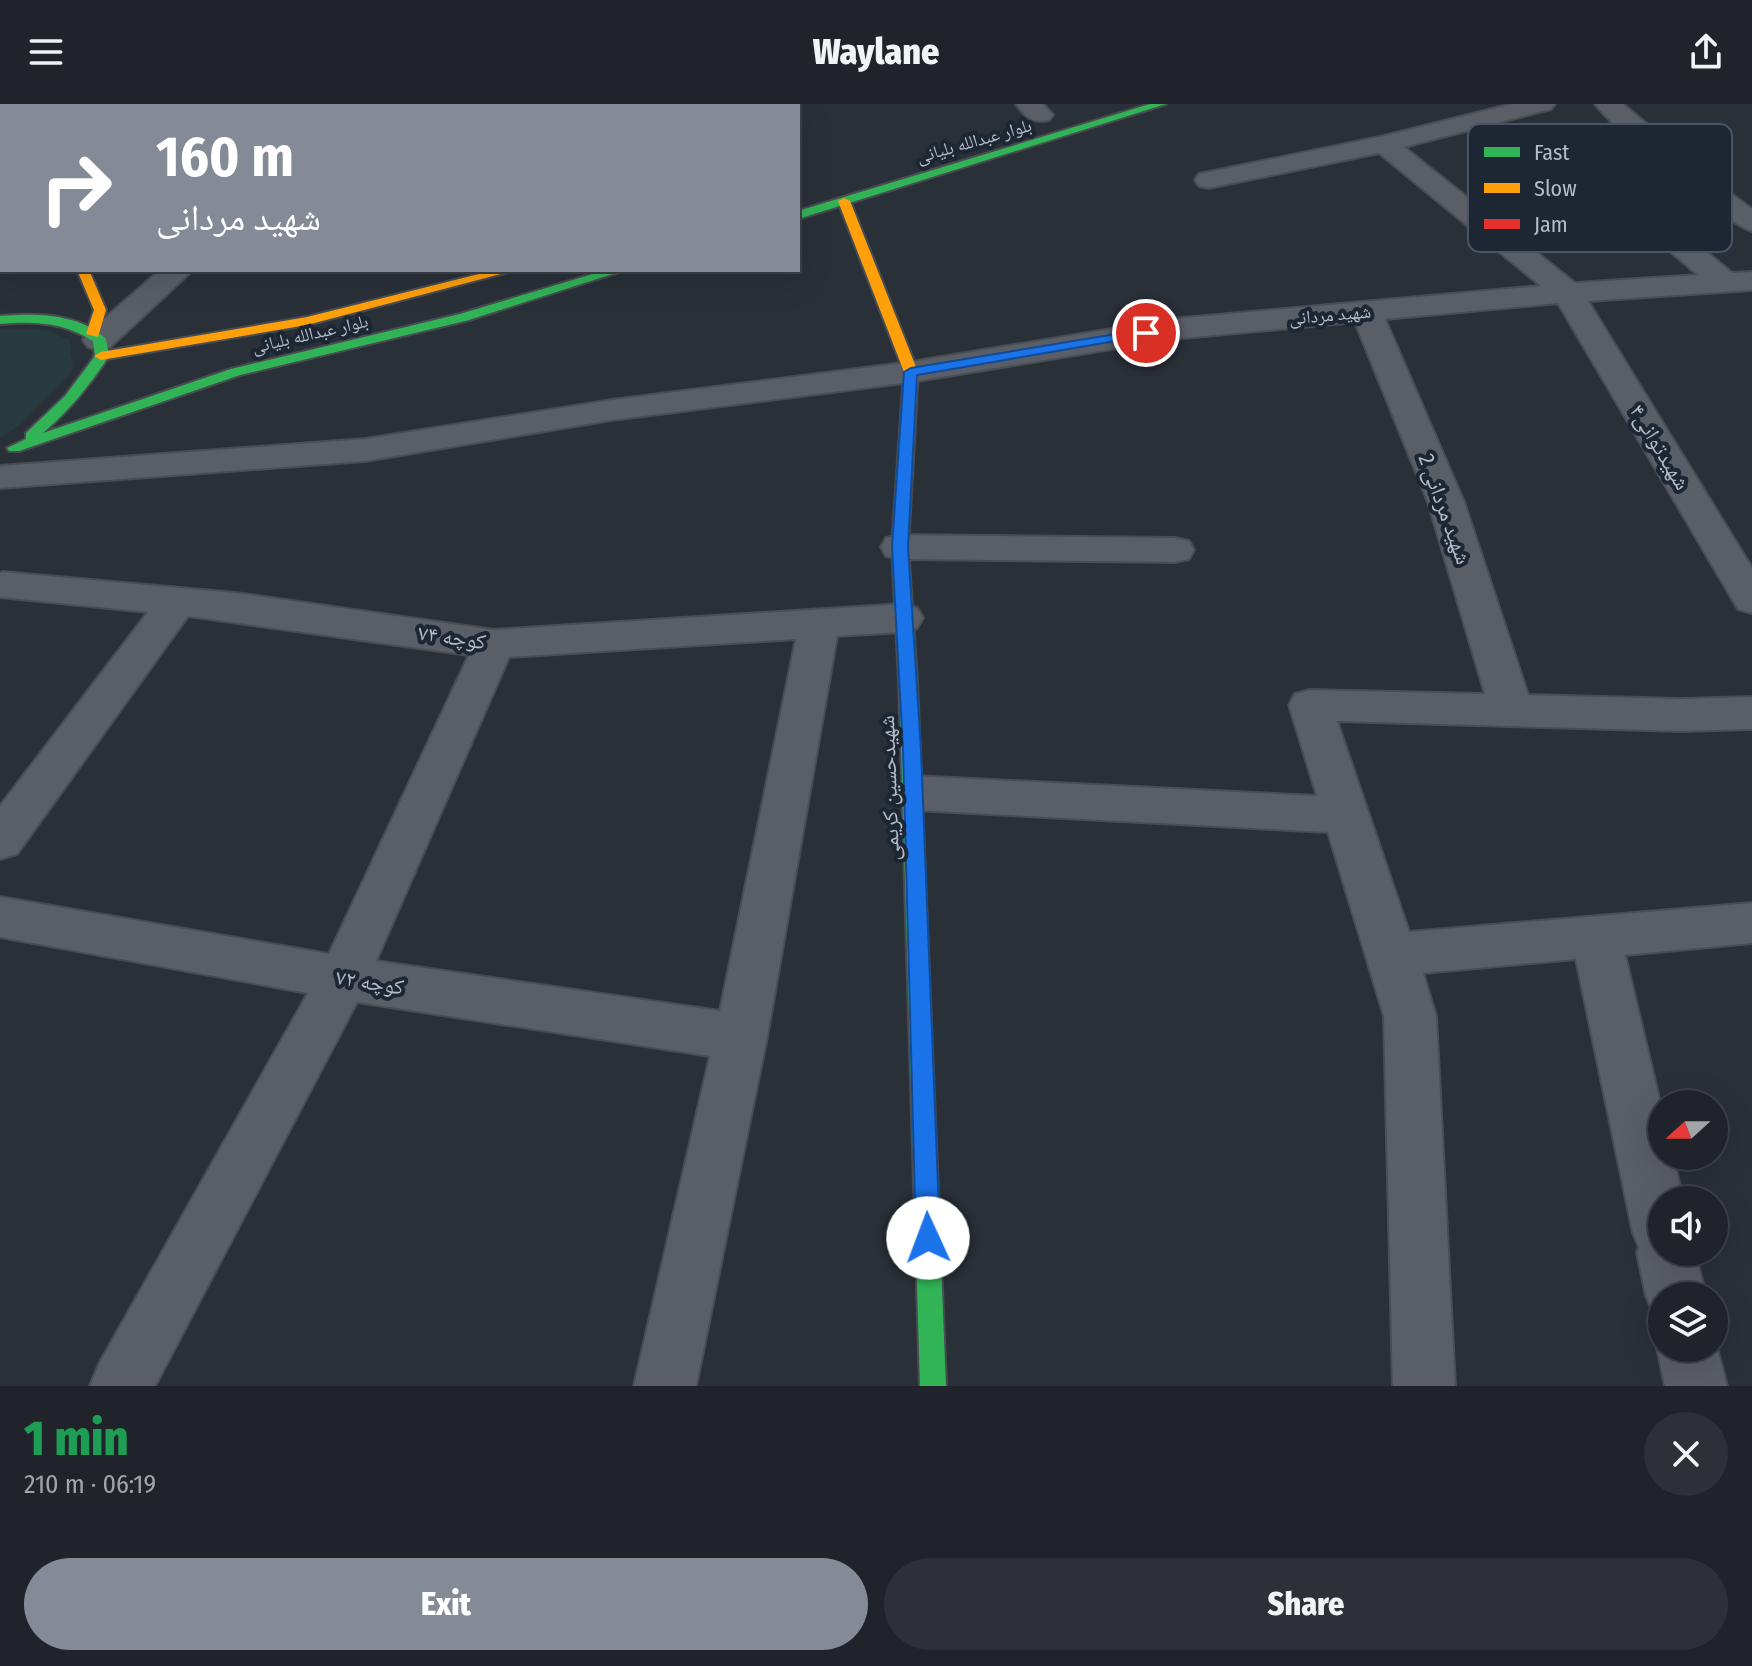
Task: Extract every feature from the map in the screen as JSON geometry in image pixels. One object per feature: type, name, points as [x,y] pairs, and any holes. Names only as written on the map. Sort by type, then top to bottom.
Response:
[{"type":"main road","name":"بلوار عبدالله بلیانی","points":[[800,214],[1161,104]]},
{"type":"main road","name":"شهیدحسین کریمی","points":[[844,201],[911,372],[900,547],[914,793],[933,1386]]},
{"type":"main road","points":[[5,461],[61,412],[85,384],[97,343],[100,310],[84,272]]},
{"type":"main road","name":"بلوار عبدالله بلیانی","points":[[97,343],[251,334],[369,308],[503,272]]},
{"type":"main road","name":"بلوار عبدالله بلیانی","points":[[5,461],[236,372],[464,317],[612,272]]},
{"type":"main road","points":[[0,320],[64,320],[97,343]]},
{"type":"street","points":[[1480,104],[1507,114]]},
{"type":"street","points":[[1209,180],[1384,144],[1542,104]]},
{"type":"street","points":[[1608,104],[1631,124]]},
{"type":"street","points":[[1384,144],[1468,212]]},
{"type":"street","points":[[1732,208],[1752,222]]},
{"type":"street","points":[[1517,252],[1568,293]]},
{"type":"street","points":[[1704,252],[1745,282]]},
{"type":"street","points":[[97,343],[176,272]]},
{"type":"street","name":"شهید مردانی","points":[[5,461],[365,450],[612,410],[911,372],[1172,329],[1568,293],[1745,282]]},
{"type":"street","name":"شهیدتوانی۴","points":[[1568,293],[1752,600]]},
{"type":"street","name":"شهید مردانی 2","points":[[1366,311],[1446,502],[1512,711]]},
{"type":"street","points":[[900,547],[1175,550]]},
{"type":"street","name":"کوچه ۷۴","points":[[3,585],[236,607],[494,644],[903,618]]},
{"type":"street","points":[[0,841],[177,602]]},
{"type":"street","points":[[665,1386],[741,1037],[819,623]]},
{"type":"street","points":[[121,1386],[343,978],[494,644]]},
{"type":"street","points":[[1424,1386],[1410,1016],[1310,705],[1681,715],[1752,713]]},
{"type":"street","points":[[914,793],[1346,815]]},
{"type":"street","name":"کوچه ۷۲","points":[[0,917],[343,978],[622,1023],[741,1037]]},
{"type":"street","points":[[1392,955],[1752,923]]},
{"type":"street","points":[[1596,937],[1652,1186]]},
{"type":"street","points":[[1691,1362],[1696,1386]]},
{"type":"green space","points":[[0,329],[48,330],[69,340],[73,365],[71,373],[18,426],[0,438]]},
{"type":"traffic: fast","points":[[800,214],[1161,104]]},
{"type":"traffic: fast","points":[[14,448],[236,372],[464,317],[612,272]]},
{"type":"traffic: fast","points":[[0,320],[26,318],[64,322],[99,339],[102,356],[87,379],[61,409],[31,436]]},
{"type":"traffic: fast","points":[[908,681],[933,1386]]},
{"type":"traffic: slow","points":[[844,201],[911,372],[900,547],[908,681]]},
{"type":"traffic: slow","points":[[84,272],[100,310],[93,334]]},
{"type":"traffic: slow","points":[[101,356],[307,321],[502,272]]},
{"type":"route","points":[[928,1238],[912,750],[900,547],[911,372],[1146,333]]}]
